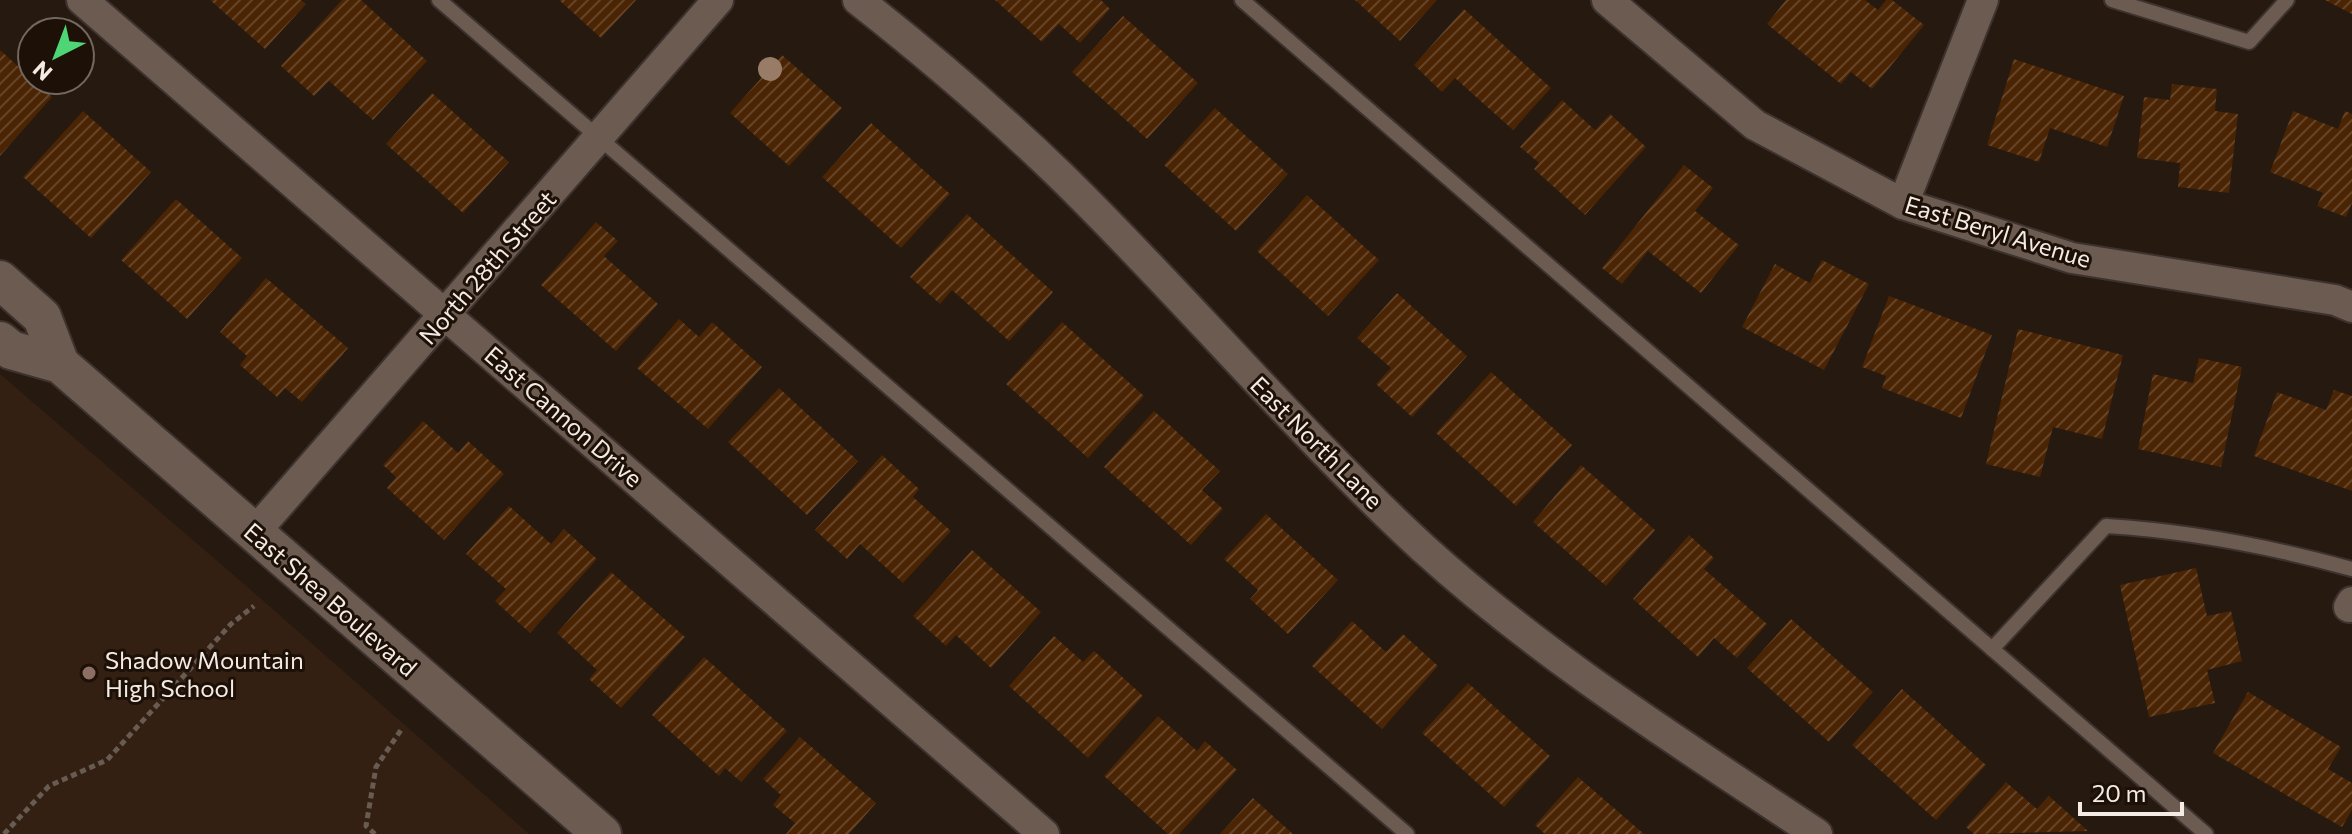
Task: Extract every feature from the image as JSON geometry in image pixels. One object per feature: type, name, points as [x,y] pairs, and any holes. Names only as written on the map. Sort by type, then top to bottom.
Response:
[{"type":"street","name":"East Cannon Drive","points":[[82,0],[1044,834]]},
{"type":"street","name":"North 28th Street","points":[[254,533],[718,0]]},
{"type":"street","name":"East North Lane","points":[[858,0],[925,53],[1061,176],[1331,459],[1425,550],[1558,658],[1817,834]]},
{"type":"street","name":"East Beryl Avenue","points":[[1607,0],[1755,125],[1903,204],[2072,258],[2335,300],[2352,307]]},
{"type":"street","points":[[1903,204],[1983,0]]},
{"type":"street","name":"East Shea Boulevard","points":[[0,280],[42,317],[60,364]]},
{"type":"street","name":"East Shea Boulevard","points":[[0,341],[11,350],[60,364],[602,834]]},
{"type":"lane","points":[[439,0],[1407,834]]},
{"type":"lane","points":[[1242,0],[2206,834]]},
{"type":"lane","points":[[2112,0],[2249,42],[2287,0]]},
{"type":"lane","points":[[1992,649],[2106,526],[2159,529],[2301,555],[2352,569]]},
{"type":"path","points":[[4,834],[49,786],[107,760],[231,624],[254,606]]},
{"type":"path","points":[[375,834],[366,826],[376,767],[401,730]]},
{"type":"shaded area","points":[[0,374],[252,591],[529,834],[0,834]]},
{"type":"building","points":[[210,0],[301,0],[306,4],[265,49]]},
{"type":"building","points":[[342,0],[361,0],[427,61],[373,120],[329,81],[314,96],[281,66]]},
{"type":"building","points":[[559,0],[636,0],[601,38]]},
{"type":"building","points":[[995,0],[1101,0],[1110,9],[1080,43],[1059,24],[1042,42]]},
{"type":"building","points":[[1355,0],[1437,0],[1400,41]]},
{"type":"building","points":[[1786,0],[1865,0],[1878,10],[1886,0],[1892,0],[1924,25],[1872,89],[1851,72],[1841,84],[1767,24]]},
{"type":"building","points":[[2325,0],[2352,0],[2352,14]]},
{"type":"building","points":[[1464,9],[1551,88],[1513,130],[1455,78],[1442,92],[1414,65]]},
{"type":"building","points":[[1123,16],[1198,83],[1147,139],[1072,72]]},
{"type":"building","points":[[0,50],[16,64],[16,96],[52,97],[0,156]]},
{"type":"building","points":[[782,55],[842,108],[789,166],[730,113]]},
{"type":"building","points":[[2014,59],[2124,96],[2107,147],[2050,128],[2039,162],[1987,145]]},
{"type":"building","points":[[2172,84],[2217,89],[2215,111],[2238,114],[2229,193],[2178,187],[2180,163],[2137,158],[2144,97],[2170,100]]},
{"type":"building","points":[[432,93],[509,162],[463,213],[386,144]]},
{"type":"building","points":[[1562,100],[1595,130],[1610,114],[1646,147],[1585,215],[1534,169],[1539,163],[1520,147]]},
{"type":"building","points":[[1215,108],[1288,174],[1236,231],[1164,165]]},
{"type":"building","points":[[83,111],[151,172],[91,238],[23,177]]},
{"type":"building","points":[[2293,111],[2338,129],[2345,111],[2352,114],[2352,203],[2346,217],[2317,206],[2323,193],[2270,172]]},
{"type":"building","points":[[871,123],[950,194],[901,248],[822,177]]},
{"type":"building","points":[[1684,165],[1713,188],[1695,211],[1739,245],[1701,293],[1648,251],[1622,284],[1602,268]]},
{"type":"building","points":[[1307,195],[1379,260],[1328,316],[1257,251]]},
{"type":"building","points":[[176,199],[242,258],[187,319],[121,260]]},
{"type":"building","points":[[967,214],[1053,292],[1009,341],[952,290],[940,304],[910,277]]},
{"type":"building","points":[[596,222],[618,241],[604,256],[658,304],[616,351],[541,285]]},
{"type":"building","points":[[1822,260],[1869,284],[1824,370],[1742,327],[1775,264],[1810,283]]},
{"type":"building","points":[[266,278],[348,348],[302,402],[285,388],[277,397],[240,365],[247,356],[220,332]]},
{"type":"building","points":[[1397,293],[1467,356],[1412,417],[1376,384],[1391,368],[1357,338]]},
{"type":"building","points":[[1889,296],[1992,335],[1961,418],[1882,388],[1886,376],[1862,367]]},
{"type":"building","points":[[679,319],[699,337],[712,322],[762,367],[708,429],[637,368]]},
{"type":"building","points":[[1062,322],[1144,396],[1088,458],[1006,384]]},
{"type":"building","points":[[2018,329],[2123,355],[2102,439],[2053,427],[2040,477],[1986,464]]},
{"type":"building","points":[[2199,358],[2242,367],[2221,467],[2138,449],[2153,374],[2193,383]]},
{"type":"building","points":[[1491,372],[1572,445],[1516,506],[1436,433]]},
{"type":"building","points":[[779,388],[858,461],[807,515],[728,442]]},
{"type":"building","points":[[2334,390],[2352,396],[2352,491],[2254,456],[2277,392],[2326,410]]},
{"type":"building","points":[[1154,411],[1220,471],[1202,490],[1223,509],[1191,545],[1104,467]]},
{"type":"building","points":[[423,421],[458,453],[468,441],[504,474],[444,540],[387,488],[396,477],[383,465]]},
{"type":"building","points":[[882,455],[919,489],[913,497],[951,531],[903,583],[860,544],[847,559],[815,530]]},
{"type":"building","points":[[1581,465],[1655,530],[1606,586],[1533,522]]},
{"type":"building","points":[[509,506],[551,544],[564,529],[597,559],[530,633],[495,601],[506,589],[466,554]]},
{"type":"building","points":[[1266,514],[1338,580],[1288,634],[1250,599],[1258,590],[1224,559]]},
{"type":"building","points":[[1689,535],[1714,558],[1704,569],[1767,624],[1737,658],[1714,638],[1698,657],[1633,599]]},
{"type":"building","points":[[972,550],[1041,612],[991,668],[956,635],[946,646],[913,616]]},
{"type":"building","points":[[2196,568],[2207,616],[2231,611],[2242,661],[2207,670],[2215,703],[2149,717],[2120,585]]},
{"type":"building","points":[[611,572],[685,637],[621,708],[589,679],[597,670],[557,633]]},
{"type":"building","points":[[1791,619],[1873,692],[1829,742],[1747,668]]},
{"type":"building","points":[[1352,621],[1386,652],[1403,634],[1438,666],[1382,729],[1312,666]]},
{"type":"building","points":[[1054,636],[1083,662],[1094,651],[1143,696],[1088,758],[1009,686]]},
{"type":"building","points":[[704,657],[787,731],[741,782],[725,768],[719,776],[652,715]]},
{"type":"building","points":[[1468,683],[1550,756],[1504,807],[1422,733]]},
{"type":"building","points":[[1902,689],[1986,765],[1936,820],[1852,745]]},
{"type":"building","points":[[2248,692],[2341,747],[2328,769],[2352,783],[2352,810],[2342,827],[2213,753]]},
{"type":"building","points":[[1158,716],[1197,751],[1205,741],[1237,770],[1179,834],[1168,834],[1104,776]]},
{"type":"building","points":[[800,737],[876,803],[849,834],[786,834],[795,823],[773,805],[781,795],[763,779]]},
{"type":"building","points":[[1578,777],[1644,834],[1545,834],[1535,825]]},
{"type":"building","points":[[2006,782],[2037,809],[2049,796],[2088,831],[1974,834],[1966,827]]},
{"type":"building","points":[[1253,798],[1293,834],[1220,834]]},
{"type":"place","name":"Shadow Mountain High School","points":[[89,673]]}]
